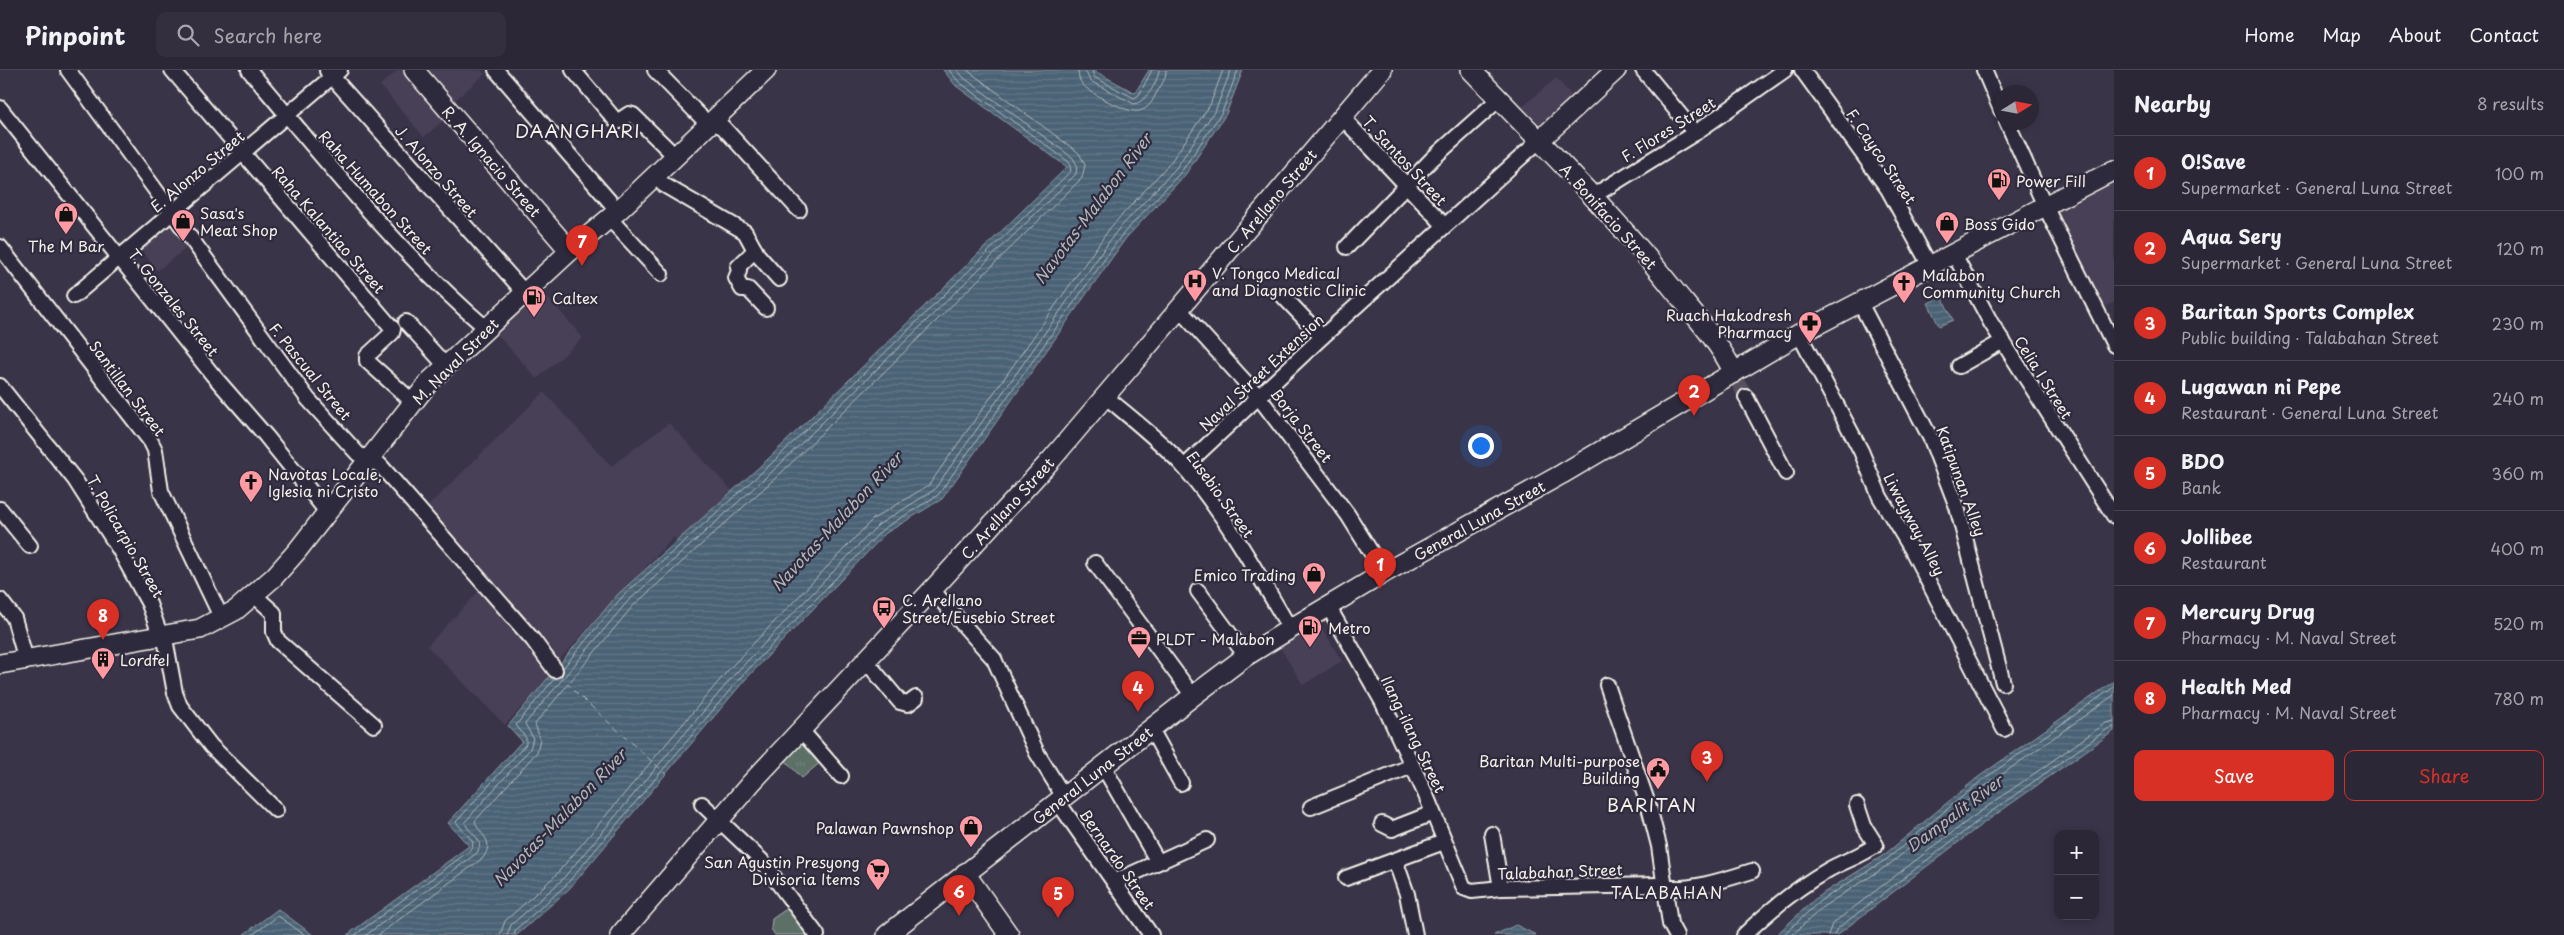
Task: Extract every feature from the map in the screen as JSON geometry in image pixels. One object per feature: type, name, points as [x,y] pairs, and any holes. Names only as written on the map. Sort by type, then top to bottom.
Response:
[{"type":"main road","name":"R. A. Ignacio Street","points":[[414,70],[570,251]]},
{"type":"main road","name":"M. Naval Street","points":[[0,664],[200,629],[222,619],[254,595],[279,572],[413,402],[446,366],[570,251],[614,215],[674,156],[712,124],[766,70]]},
{"type":"main road","name":"C. Arellano Street","points":[[620,935],[720,819],[1044,467],[1382,70]]},
{"type":"main road","name":"A. Bonifacio Street","points":[[1471,70],[1540,140],[1642,250],[1724,352],[1735,376]]},
{"type":"main road","points":[[1540,140],[1616,70]]},
{"type":"main road","name":"General Luna Street","points":[[887,935],[1193,696],[1246,656],[1290,628],[1384,573],[1735,376],[1799,334],[2044,204],[2114,170]]},
{"type":"main road","points":[[965,873],[1009,935]]},
{"type":"street","name":"F. Pascual Street","points":[[68,70],[308,399],[358,454],[380,465],[533,640],[555,670]]},
{"type":"street","name":"Raha Kalantiao Street","points":[[172,70],[393,329],[392,333],[367,356],[367,361],[413,402]]},
{"type":"street","name":"Raha Humabon Street","points":[[249,70],[395,241],[456,302],[486,328]]},
{"type":"street","points":[[496,70],[661,274]]},
{"type":"street","points":[[573,70],[617,122],[629,114],[632,115],[674,156]]},
{"type":"street","points":[[656,70],[703,119],[723,127],[799,210]]},
{"type":"street","points":[[1643,70],[1695,133]]},
{"type":"street","name":"F. Flores Street","points":[[1593,196],[1695,133],[1785,70]]},
{"type":"street","name":"F. Cayco Street","points":[[1802,70],[1888,189],[1929,264]]},
{"type":"street","points":[[1984,70],[1994,92]]},
{"type":"street","name":"E. Alonzo Street","points":[[74,296],[288,115],[333,72]]},
{"type":"street","name":"J. Alonzo Street","points":[[333,72],[525,293]]},
{"type":"street","points":[[1347,247],[1408,184],[1499,99]]},
{"type":"street","name":"T. Gonzales Street","points":[[0,108],[118,258],[327,512]]},
{"type":"street","name":"T. Santos Street","points":[[1342,117],[1408,184],[1444,225]]},
{"type":"street","points":[[2011,130],[2044,204],[2114,345]]},
{"type":"street","name":"Naval Street Extension","points":[[1184,467],[1322,337],[1540,140]]},
{"type":"street","points":[[654,175],[664,185],[746,232],[755,250],[779,279]]},
{"type":"street","name":"Santillan Street","points":[[0,247],[151,442],[155,450],[161,492],[222,619]]},
{"type":"street","points":[[755,250],[738,267],[739,271],[736,278],[742,288],[748,290],[766,308]]},
{"type":"street","name":"Celia I Street","points":[[1952,252],[2003,341],[2114,516]]},
{"type":"street","points":[[1282,295],[1322,337]]},
{"type":"street","name":"Katipunan Alley","points":[[1859,301],[1931,439],[1957,507],[2003,683]]},
{"type":"street","name":"Borja Street","points":[[1179,309],[1258,396],[1348,515],[1384,573]]},
{"type":"street","points":[[406,322],[446,366]]},
{"type":"street","name":"Liwayway Alley","points":[[1799,334],[1861,451],[1880,497],[1911,548],[2004,729]]},
{"type":"street","points":[[1959,366],[2003,341]]},
{"type":"street","name":"T. Policarpio Street","points":[[0,386],[75,480],[100,518],[149,604],[161,637],[166,644],[175,693],[184,712],[210,746],[276,810]]},
{"type":"street","name":"Eusebio Street","points":[[1105,396],[1184,467],[1231,533],[1290,628]]},
{"type":"street","points":[[1746,397],[1786,473]]},
{"type":"street","points":[[0,509],[30,546]]},
{"type":"street","points":[[1096,563],[1193,696]]},
{"type":"street","points":[[932,590],[994,660],[1061,799]]},
{"type":"street","points":[[1198,592],[1246,656]]},
{"type":"street","points":[[254,595],[274,613],[274,632],[278,641],[374,725]]},
{"type":"street","points":[[0,600],[14,618],[26,660]]},
{"type":"street","name":"Ilang-ilang Street","points":[[1328,606],[1382,701],[1433,813],[1460,882]]},
{"type":"street","points":[[866,660],[900,702],[908,704],[916,698]]},
{"type":"street","points":[[1607,685],[1649,808],[1659,846],[1670,924],[1676,935]]},
{"type":"street","points":[[1151,729],[1181,784]]},
{"type":"street","points":[[801,730],[841,776]]},
{"type":"street","points":[[1104,766],[1158,862]]},
{"type":"street","points":[[1311,807],[1412,766]]},
{"type":"street","name":"Bernardo Street","points":[[1061,799],[1114,882],[1151,935]]},
{"type":"street","points":[[702,804],[720,819],[761,860],[817,935]]},
{"type":"street","points":[[1744,935],[1761,919],[1828,870],[1864,854],[1876,845],[1864,826],[1857,805]]},
{"type":"street","points":[[1382,824],[1392,829],[1433,813]]},
{"type":"street","points":[[1492,834],[1501,888]]},
{"type":"street","points":[[1114,882],[1207,840]]},
{"type":"street","points":[[1346,878],[1444,842]]},
{"type":"street","points":[[1394,860],[1407,894],[1415,935]]},
{"type":"street","name":"Talabahan Street","points":[[1460,882],[1464,888],[1472,890],[1659,885],[1668,889],[1725,880],[1752,871]]},
{"type":"shaded area","points":[[398,70],[403,70],[444,120],[424,137],[380,85]]},
{"type":"shaded area","points":[[425,70],[481,70],[485,74],[453,102]]},
{"type":"shaded area","points":[[1556,78],[1572,96],[1540,124],[1522,107]]},
{"type":"shaded area","points":[[2114,176],[2114,302],[2100,310],[2048,210]]},
{"type":"shaded area","points":[[172,223],[189,246],[157,271],[140,248]]},
{"type":"shaded area","points":[[541,289],[583,338],[537,379],[495,332]]},
{"type":"shaded area","points":[[544,392],[611,466],[669,423],[764,525],[692,563],[674,537],[557,662],[425,509]]},
{"type":"shaded area","points":[[479,591],[553,674],[505,725],[427,646]]},
{"type":"shaded area","points":[[1317,620],[1342,661],[1303,685],[1278,644]]},
{"type":"green space","points":[[803,738],[823,760],[802,778],[783,758]]},
{"type":"green space","points":[[785,910],[793,911],[813,935],[775,935],[771,929],[772,919]]},
{"type":"water","name":"Navotas-Malabon River","points":[[943,70],[1093,70],[1135,93],[1149,70],[1243,70],[1226,114],[1185,175],[1126,238],[942,499],[886,533],[744,681],[569,889],[517,935],[347,935],[469,846],[448,823],[522,741],[508,726],[618,594],[768,459],[1067,167],[956,86]]},
{"type":"water","points":[[1942,297],[1953,320],[1939,326],[1928,303]]},
{"type":"water","name":"Dampalit River","points":[[2114,681],[2114,731],[1981,825],[1837,935],[1776,935],[1817,897],[1884,855],[1977,778]]},
{"type":"water","points":[[278,909],[313,935],[243,935]]},
{"type":"water","points":[[1516,925],[1536,935],[1494,935]]},
{"type":"ferry route","points":[[559,674],[573,690],[666,774]]},
{"type":"tunnel","points":[[1736,379],[1746,397]]},
{"type":"place","name":"Power Fill","points":[[1999,201]]},
{"type":"place","name":"The M Bar","points":[[66,235]]},
{"type":"place","name":"Sasa's Meat Shop","points":[[183,242]]},
{"type":"place","name":"Boss Gido","points":[[1947,244]]},
{"type":"place","name":"Mercury Drug","points":[[582,266]]},
{"type":"place","name":"V. Tongco Medical and Diagnostic Clinic","points":[[1195,302]]},
{"type":"place","name":"Malabon Community Church","points":[[1904,304]]},
{"type":"place","name":"Caltex","points":[[534,318]]},
{"type":"place","name":"Ruach Hakodresh Pharmacy","points":[[1810,344]]},
{"type":"place","name":"Aqua Sery","points":[[1694,416]]},
{"type":"place","name":"Navotas Locale, Iglesia ni Cristo","points":[[251,503]]},
{"type":"place","name":"O!Save","points":[[1380,589]]},
{"type":"place","name":"Emico Trading","points":[[1314,595]]},
{"type":"place","name":"C. Arellano Street/Eusebio Street","points":[[884,629]]},
{"type":"place","name":"Health Med","points":[[103,640]]},
{"type":"place","name":"Metro","points":[[1310,648]]},
{"type":"place","name":"PLDT - Malabon","points":[[1139,659]]},
{"type":"place","name":"Lordfel","points":[[103,680]]},
{"type":"place","name":"Lugawan ni Pepe","points":[[1138,712]]},
{"type":"place","name":"Baritan Sports Complex","points":[[1707,782]]},
{"type":"place","name":"Baritan Multi-purpose Building","points":[[1658,790]]},
{"type":"place","name":"Palawan Pawnshop","points":[[971,848]]},
{"type":"place","name":"San Agustin Presyong Divisoria Items","points":[[878,891]]},
{"type":"place","name":"Jollibee","points":[[959,916]]},
{"type":"place","name":"BDO","points":[[1058,918]]},
{"type":"district","name":"DAANGHARI","points":[[578,130]]},
{"type":"district","name":"BARITAN","points":[[1652,804]]},
{"type":"district","name":"TALABAHAN","points":[[1667,892]]}]
